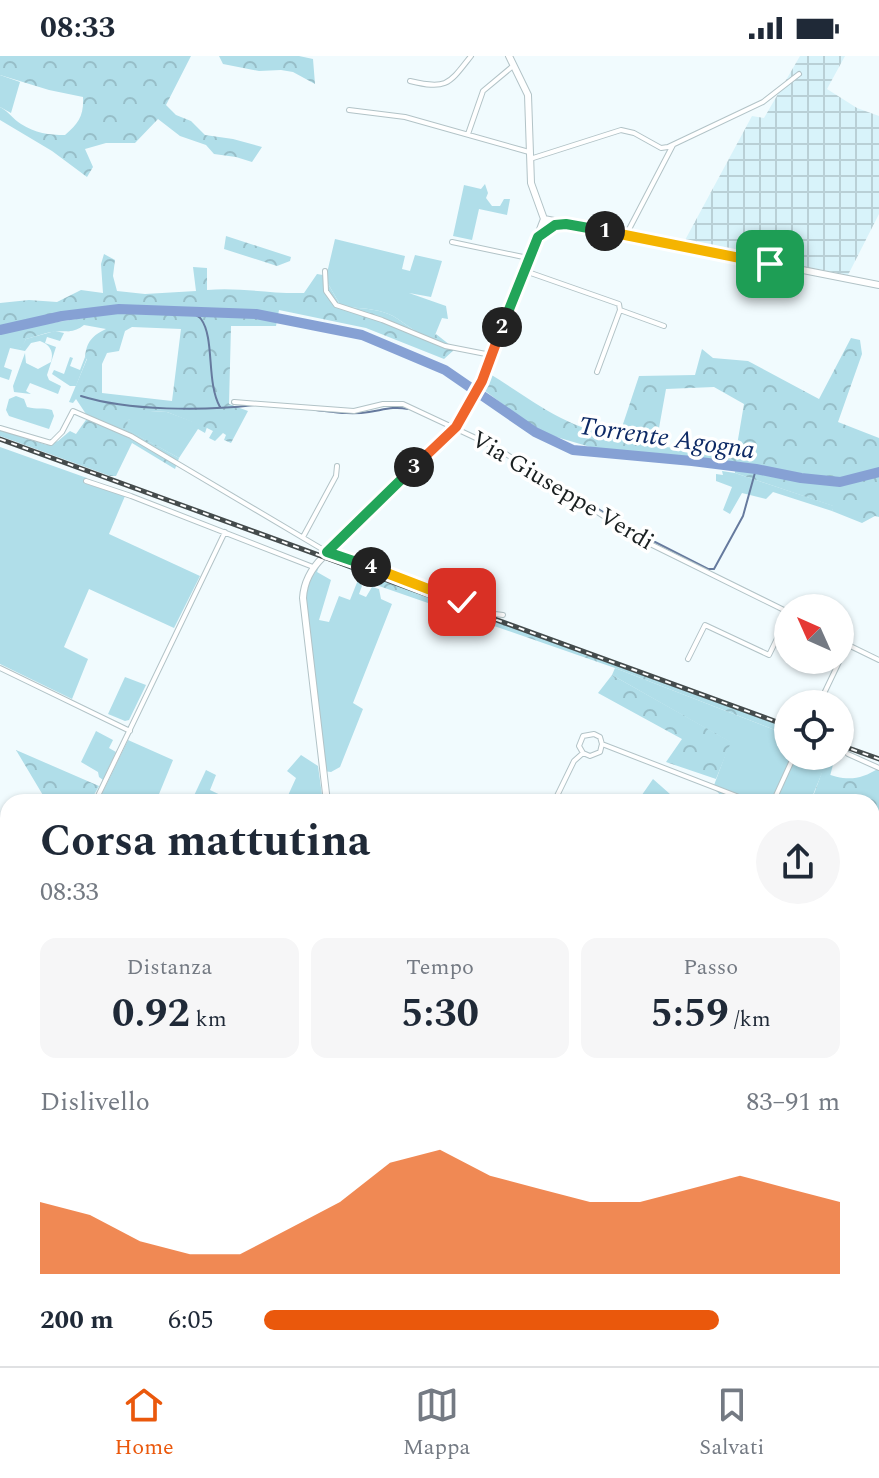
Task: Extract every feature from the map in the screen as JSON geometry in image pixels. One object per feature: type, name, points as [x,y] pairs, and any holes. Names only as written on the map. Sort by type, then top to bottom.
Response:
[{"type":"street","points":[[410,81],[436,87],[444,85],[471,56]]},
{"type":"street","points":[[326,794],[303,598],[305,583],[313,567],[327,552],[456,427],[482,381],[544,219],[531,183],[528,95],[509,56]]},
{"type":"street","points":[[468,134],[483,91],[514,65]]},
{"type":"street","points":[[349,110],[405,117],[529,155],[621,130],[634,133],[661,148],[763,102],[799,74]]},
{"type":"street","points":[[626,235],[673,144]]},
{"type":"street","points":[[544,219],[879,285]]},
{"type":"street","points":[[538,237],[555,225],[566,224]]},
{"type":"street","points":[[452,242],[530,258]]},
{"type":"street","points":[[325,271],[326,291],[336,305],[445,346],[491,355]]},
{"type":"street","points":[[525,271],[619,304],[620,310],[597,372]]},
{"type":"street","points":[[620,310],[664,326]]},
{"type":"street","name":"Via Giuseppe Verdi","points":[[234,402],[354,411],[403,404],[505,453],[638,538],[774,607]]},
{"type":"street","points":[[0,428],[51,443],[62,432],[73,411],[131,436],[327,552],[503,615]]},
{"type":"street","points":[[303,537],[336,476],[337,466]]},
{"type":"street","points":[[86,481],[313,567]]},
{"type":"street","points":[[99,794],[225,532]]},
{"type":"street","points":[[688,659],[705,625],[769,655],[774,644]]},
{"type":"street","points":[[854,648],[879,660]]},
{"type":"street","points":[[0,668],[130,731]]},
{"type":"street","points":[[583,753],[580,742],[586,734],[597,735],[602,744],[731,794]]},
{"type":"street","points":[[583,753],[590,756],[597,754],[602,744]]},
{"type":"street","points":[[558,794],[574,761],[583,753]]},
{"type":"street","points":[[854,757],[879,768]]},
{"type":"street","points":[[777,794],[788,770]]},
{"type":"shaded area","points":[[800,56],[845,56],[827,89],[857,108],[879,116],[879,214],[848,275],[684,242],[752,116],[764,118]]},
{"type":"green space","points":[[0,56],[191,56],[166,105],[176,115],[191,121],[205,135],[262,147],[252,162],[214,154],[206,145],[180,136],[158,119],[135,143],[106,143],[85,149],[93,167],[87,177],[52,151],[0,120],[0,107],[32,130],[65,135],[80,118],[83,97],[0,75]]},
{"type":"green space","points":[[219,56],[299,56],[313,59],[315,84],[293,72],[259,71],[223,64]]},
{"type":"green space","points":[[0,75],[20,82],[11,113],[0,107]]},
{"type":"green space","points":[[485,184],[486,198],[492,206],[500,206],[504,199],[510,199],[507,215],[479,209],[472,240],[453,236],[464,185],[481,189]]},
{"type":"green space","points":[[226,236],[291,257],[290,261],[277,266],[224,249]]},
{"type":"green space","points":[[335,239],[405,256],[402,269],[410,271],[415,255],[442,261],[431,297],[409,293],[446,306],[448,319],[442,318],[433,340],[388,314],[342,308],[323,275],[327,273]]},
{"type":"green space","points":[[104,254],[115,260],[113,276],[117,291],[145,294],[196,291],[193,267],[207,268],[207,290],[304,293],[317,274],[323,275],[342,308],[388,314],[427,337],[432,339],[436,334],[455,349],[444,359],[366,328],[279,310],[276,326],[231,326],[229,404],[248,411],[231,443],[224,440],[226,435],[223,433],[215,441],[209,438],[213,431],[207,428],[167,412],[151,411],[147,418],[140,421],[128,420],[127,429],[179,458],[175,469],[132,443],[116,476],[110,476],[0,436],[0,430],[47,445],[70,431],[76,434],[88,417],[76,399],[73,403],[69,402],[87,359],[89,343],[106,329],[84,325],[73,331],[26,339],[22,348],[12,347],[10,340],[0,340],[0,331],[102,315],[0,330],[0,303],[29,300],[57,302],[81,290],[103,293],[101,264]],"holes":[[[132,327],[181,329],[172,401],[102,393],[102,364],[107,353],[119,351],[125,331]]]},
{"type":"green space","points":[[55,331],[64,333],[60,341],[47,337],[45,343],[56,347],[47,375],[49,380],[61,386],[58,394],[30,383],[26,391],[31,394],[14,392],[13,386],[25,353],[26,363],[38,369],[51,362],[51,352],[40,341],[31,343],[25,351],[10,348],[4,367],[12,370],[9,380],[0,377],[0,340],[10,340],[21,348],[26,339]]},
{"type":"green space","points":[[851,338],[860,340],[862,354],[838,422],[879,438],[879,517],[862,523],[832,511],[833,506],[735,473],[734,462],[604,451],[553,436],[529,424],[484,390],[490,374],[567,421],[619,436],[639,376],[695,375],[702,349],[713,358],[748,361],[819,399]],"holes":[[[714,387],[744,404],[735,457],[653,445],[651,440],[659,428],[666,389]]]},
{"type":"green space","points":[[70,357],[73,358],[70,366],[80,370],[87,358],[76,386],[70,386],[52,374],[54,370],[64,374]]},
{"type":"green space","points":[[16,396],[24,399],[27,407],[52,410],[54,416],[49,429],[9,416],[6,410],[9,399]]},
{"type":"green space","points":[[150,411],[167,412],[207,427],[205,433],[198,429],[179,458],[126,429],[128,420]]},
{"type":"green space","points":[[0,447],[87,478],[84,483],[125,496],[109,534],[200,576],[174,628],[89,589],[64,647],[88,659],[72,699],[0,664]]},
{"type":"green space","points":[[722,471],[834,506],[832,511],[773,492],[766,499],[742,493],[730,514],[723,510],[732,487],[716,481],[716,474],[723,475]]},
{"type":"green space","points":[[325,559],[774,723],[774,730],[615,668],[379,586],[370,578]]},
{"type":"green space","points":[[320,564],[317,572],[331,580],[319,620],[329,622],[339,596],[350,600],[358,580],[362,586],[359,594],[366,597],[372,587],[379,589],[381,599],[392,604],[353,703],[363,709],[340,767],[331,772],[323,771],[303,598],[305,583]]},
{"type":"green space","points":[[615,668],[774,730],[774,770],[832,770],[830,776],[822,773],[813,794],[719,794],[713,788],[730,742],[612,675]]},
{"type":"green space","points":[[612,675],[731,742],[716,779],[666,762],[682,739],[598,693]]},
{"type":"green space","points":[[125,677],[146,685],[129,720],[125,721],[108,714]]},
{"type":"green space","points":[[96,731],[113,740],[109,748],[116,752],[103,780],[98,772],[81,762]]},
{"type":"green space","points":[[128,740],[173,760],[159,794],[102,794]]},
{"type":"green space","points":[[16,750],[99,786],[94,794],[42,794]]},
{"type":"green space","points":[[301,755],[318,766],[322,794],[289,794],[296,778],[287,771]]},
{"type":"green space","points":[[879,768],[879,794],[814,794],[822,772],[852,778]]},
{"type":"green space","points":[[206,770],[216,775],[210,790],[218,794],[195,794]]},
{"type":"green space","points":[[653,779],[670,794],[643,794]]},
{"type":"waterway","name":"Torrente Agogna","points":[[0,330],[62,316],[119,309],[256,314],[362,335],[445,370],[535,432],[573,450],[692,461],[840,482],[879,472]]},
{"type":"waterway","points":[[191,312],[200,318],[205,327],[213,385],[220,407]]},
{"type":"waterway","points":[[81,396],[121,405],[167,408],[254,405]]},
{"type":"waterway","points":[[316,410],[356,413],[408,409]]},
{"type":"waterway","points":[[655,542],[708,569],[714,569],[743,516],[756,469]]},
{"type":"waterway","points":[[564,488],[608,515]]},
{"type":"waterway","points":[[629,527],[639,532]]},
{"type":"waterway","points":[[645,536],[651,540]]},
{"type":"railway","points":[[0,439],[774,721]]},
{"type":"railway","points":[[854,750],[879,759]]},
{"type":"route","points":[[462,602],[327,552],[456,427],[482,381],[538,237],[555,225],[566,224],[770,264]]}]
